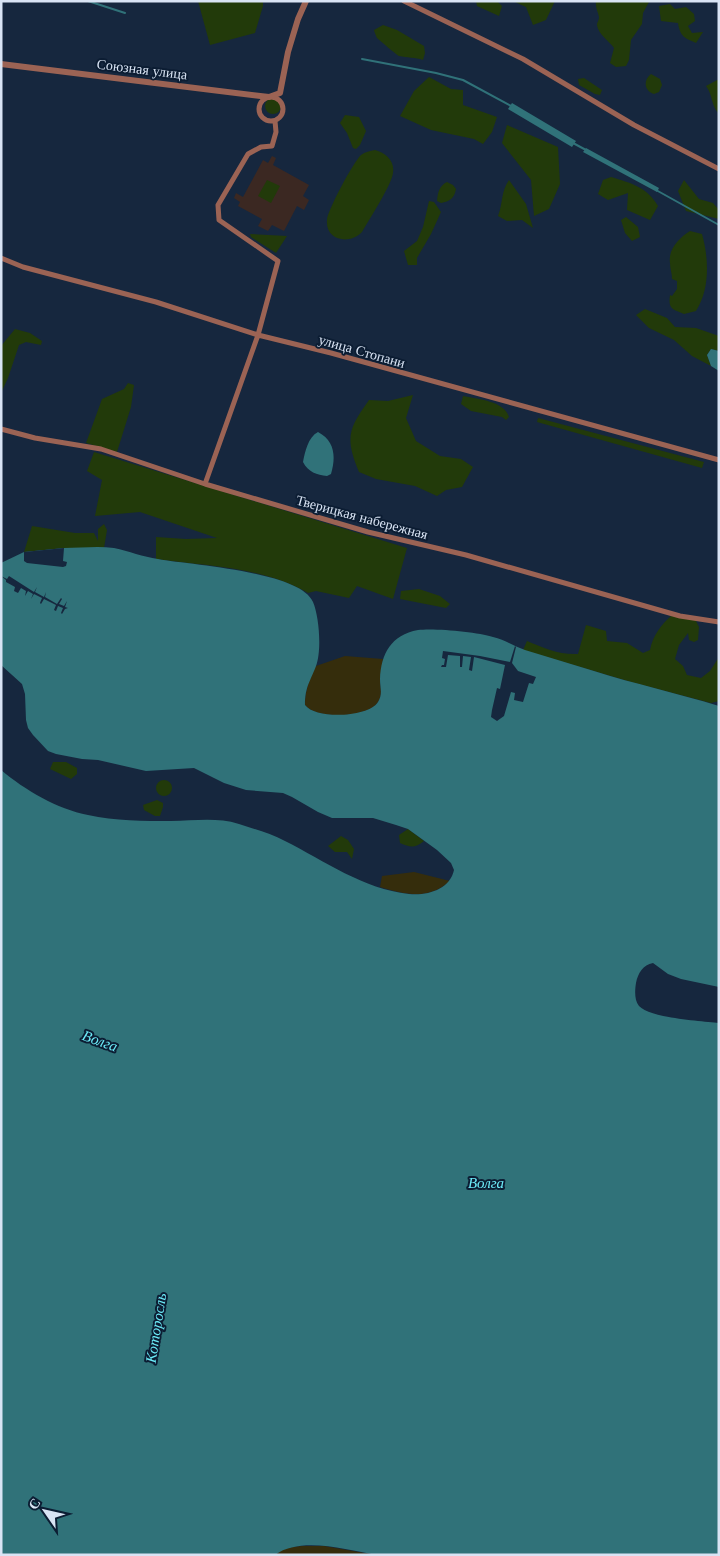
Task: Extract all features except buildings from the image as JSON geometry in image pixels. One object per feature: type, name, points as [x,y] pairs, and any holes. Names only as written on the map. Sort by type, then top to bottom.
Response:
[{"type":"street","points":[[280,101],[270,97],[260,103],[259,112],[263,119],[275,121],[283,112],[280,93],[288,52],[298,19],[306,1]]},
{"type":"street","points":[[404,1],[523,59],[634,124],[719,169]]},
{"type":"street","name":"Союзная улица","points":[[1,64],[270,97],[280,93]]},
{"type":"street","points":[[205,484],[258,335],[278,261],[219,220],[218,205],[248,154],[261,147],[272,146],[276,132],[275,121]]},
{"type":"street","name":"улица Стопани","points":[[1,258],[23,267],[156,302],[258,335],[719,460]]},
{"type":"street","name":"Тверицкая набережная","points":[[1,429],[35,438],[101,449],[205,484],[368,532],[466,555],[680,616],[719,622]]},
{"type":"shaded area","points":[[198,1],[263,1],[255,33],[210,45]]},
{"type":"shaded area","points":[[476,1],[497,1],[502,6],[499,16],[477,6]]},
{"type":"shaded area","points":[[513,1],[555,1],[546,20],[533,25],[526,7]]},
{"type":"shaded area","points":[[596,1],[649,2],[643,13],[642,24],[631,40],[629,60],[626,66],[616,67],[610,63],[614,48],[598,28],[599,17]]},
{"type":"shaded area","points":[[670,4],[675,9],[686,7],[694,14],[695,21],[688,26],[692,33],[703,32],[696,43],[684,36],[680,31],[678,23],[661,21],[659,6]]},
{"type":"shaded area","points":[[383,25],[397,30],[424,46],[423,60],[399,56],[378,39],[374,30]]},
{"type":"shaded area","points":[[651,74],[660,79],[662,85],[659,92],[654,94],[648,90],[646,85],[648,76]]},
{"type":"shaded area","points":[[429,77],[451,89],[463,90],[463,105],[497,117],[492,132],[483,144],[474,139],[431,130],[400,116],[414,91]]},
{"type":"shaded area","points":[[584,78],[602,90],[600,95],[579,85],[578,79]]},
{"type":"shaded area","points":[[719,79],[719,114],[706,86]]},
{"type":"shaded area","points":[[273,98],[279,100],[281,106],[279,112],[273,114],[267,112],[265,106],[267,100]]},
{"type":"shaded area","points":[[345,115],[359,117],[366,131],[360,145],[356,149],[353,148],[347,133],[340,123]]},
{"type":"shaded area","points":[[507,125],[558,147],[560,184],[549,209],[534,216],[531,180],[502,143]]},
{"type":"shaded area","points":[[375,150],[386,155],[391,161],[393,165],[392,178],[362,232],[351,239],[339,239],[330,233],[327,227],[331,207],[341,186],[361,155]]},
{"type":"shaded area","points":[[272,156],[276,158],[273,165],[309,185],[303,196],[309,200],[304,210],[297,206],[284,231],[272,225],[268,231],[258,226],[262,219],[238,206],[240,202],[234,198],[236,193],[243,197],[263,160],[268,163]]},
{"type":"shaded area","points":[[611,177],[625,181],[649,194],[658,206],[650,220],[627,210],[628,193],[608,200],[598,194],[603,180]]},
{"type":"shaded area","points":[[267,180],[280,186],[271,203],[258,196]]},
{"type":"shaded area","points":[[509,180],[526,204],[533,228],[522,220],[507,221],[498,216]]},
{"type":"shaded area","points":[[684,180],[699,199],[713,203],[719,210],[719,219],[686,211],[678,191]]},
{"type":"shaded area","points":[[447,182],[456,189],[451,199],[441,203],[437,201],[438,192],[442,185]]},
{"type":"shaded area","points":[[429,201],[434,202],[441,212],[417,258],[417,265],[408,265],[404,251],[417,241],[423,227]]},
{"type":"shaded area","points":[[626,217],[638,227],[640,237],[632,241],[625,233],[621,220]]},
{"type":"shaded area","points":[[690,231],[702,234],[706,253],[707,274],[704,293],[696,311],[684,314],[670,306],[670,295],[672,296],[677,289],[677,281],[672,279],[670,258],[675,244]]},
{"type":"shaded area","points":[[250,234],[287,236],[276,253],[251,237]]},
{"type":"shaded area","points":[[645,309],[667,318],[675,327],[696,328],[719,336],[719,351],[711,349],[707,355],[711,366],[692,356],[674,340],[649,328],[636,315]]},
{"type":"shaded area","points":[[15,329],[30,333],[42,341],[41,345],[26,342],[19,345],[1,393],[1,346]]},
{"type":"shaded area","points":[[128,383],[134,385],[131,407],[117,452],[86,443],[102,399],[124,389]]},
{"type":"shaded area","points":[[413,395],[406,418],[416,441],[440,456],[461,459],[473,467],[462,487],[446,490],[437,496],[415,486],[376,479],[359,472],[350,442],[351,434],[357,419],[369,400],[388,401]]},
{"type":"shaded area","points":[[463,396],[496,404],[502,407],[509,417],[506,420],[502,417],[471,411],[461,404]]},
{"type":"shaded area","points":[[538,418],[704,462],[702,468],[537,422]]},
{"type":"shaded area","points":[[94,452],[407,548],[393,599],[357,586],[349,598],[316,591],[308,593],[291,584],[254,573],[156,559],[156,537],[186,539],[217,538],[140,512],[95,516],[102,480],[87,471]]},
{"type":"shaded area","points":[[104,524],[107,530],[104,548],[64,548],[24,552],[32,526],[75,533],[94,533],[98,541],[98,529]]},
{"type":"shaded area","points":[[419,589],[440,596],[450,604],[446,608],[400,599],[401,591]]},
{"type":"shaded area","points":[[672,615],[695,619],[699,627],[698,640],[694,642],[689,640],[688,633],[679,645],[675,659],[683,666],[687,675],[701,678],[710,671],[719,657],[719,701],[711,703],[523,650],[527,641],[558,652],[578,654],[586,625],[606,631],[607,641],[627,643],[643,653],[650,650],[658,631]]},
{"type":"shaded area","points":[[53,762],[66,762],[77,768],[77,774],[71,779],[50,769]]},
{"type":"shaded area","points":[[164,780],[172,788],[164,796],[156,788]]},
{"type":"shaded area","points":[[157,800],[163,803],[160,816],[155,816],[144,810],[143,805]]},
{"type":"shaded area","points":[[408,829],[424,841],[413,846],[400,843],[399,835]]},
{"type":"shaded area","points":[[341,836],[348,840],[354,849],[352,859],[347,852],[335,852],[328,846]]},
{"type":"sand","points":[[345,656],[383,659],[380,699],[372,707],[353,714],[330,715],[311,710],[305,705],[306,695],[309,680],[316,666]]},
{"type":"sand","points":[[414,872],[450,881],[434,891],[417,894],[408,894],[380,887],[382,876]]},
{"type":"sand","points":[[324,1546],[376,1555],[275,1555],[284,1548]]},
{"type":"water","points":[[512,103],[576,141],[572,147],[508,109]]},
{"type":"water","points":[[586,148],[659,188],[657,192],[583,152]]},
{"type":"water","points":[[711,349],[719,351],[719,371],[711,366],[707,355]]},
{"type":"water","points":[[318,432],[328,440],[333,450],[333,468],[331,474],[327,476],[313,472],[303,462],[309,441]]},
{"type":"water","name":"Волга","points":[[64,548],[114,548],[152,558],[266,576],[288,583],[304,591],[313,602],[315,608],[319,642],[318,659],[307,689],[305,705],[311,710],[320,713],[342,715],[364,711],[373,707],[378,702],[380,696],[381,670],[389,647],[401,636],[418,630],[445,630],[486,635],[525,650],[609,676],[719,706],[719,987],[681,979],[668,974],[653,963],[646,966],[638,976],[635,991],[636,1001],[645,1010],[664,1016],[719,1023],[719,1555],[376,1555],[311,1545],[286,1549],[275,1555],[1,1555],[1,770],[20,785],[42,798],[88,815],[130,820],[213,820],[239,824],[262,831],[360,880],[392,891],[423,894],[437,890],[448,882],[454,870],[451,863],[437,850],[408,829],[373,818],[332,818],[283,793],[246,790],[224,783],[194,768],[146,771],[48,751],[28,728],[25,694],[22,684],[1,665],[1,563],[24,552]]},
{"type":"pier","points":[[64,548],[63,561],[67,562],[66,566],[63,567],[27,563],[24,561],[24,552]]},
{"type":"pier","points":[[1,576],[7,579],[9,576],[34,592],[37,587],[35,592],[44,597],[46,592],[45,597],[57,604],[61,598],[59,604],[64,606],[67,601],[65,607],[68,608],[62,614],[63,608],[58,606],[56,611],[54,610],[56,605],[44,599],[41,604],[42,598],[34,594],[31,599],[33,594],[28,591],[25,596],[26,591],[21,588],[18,593],[14,591],[15,587],[6,582]]},
{"type":"pier","points":[[515,646],[512,663],[518,671],[536,677],[533,684],[529,683],[523,702],[514,700],[515,693],[511,692],[504,716],[497,721],[491,717],[492,710],[497,688],[500,689],[505,665],[474,657],[472,671],[469,670],[471,657],[463,656],[462,667],[460,667],[460,656],[448,655],[446,667],[441,667],[444,665],[445,659],[442,658],[443,651],[510,662]]},
{"type":"waterway","points":[[88,1],[125,13]]},
{"type":"waterway","points":[[362,59],[463,80],[511,106]]},
{"type":"waterway","points":[[573,143],[586,150]]},
{"type":"waterway","points":[[656,190],[719,225]]},
{"type":"water label","name":"Которосль","points":[[156,1328]]}]
